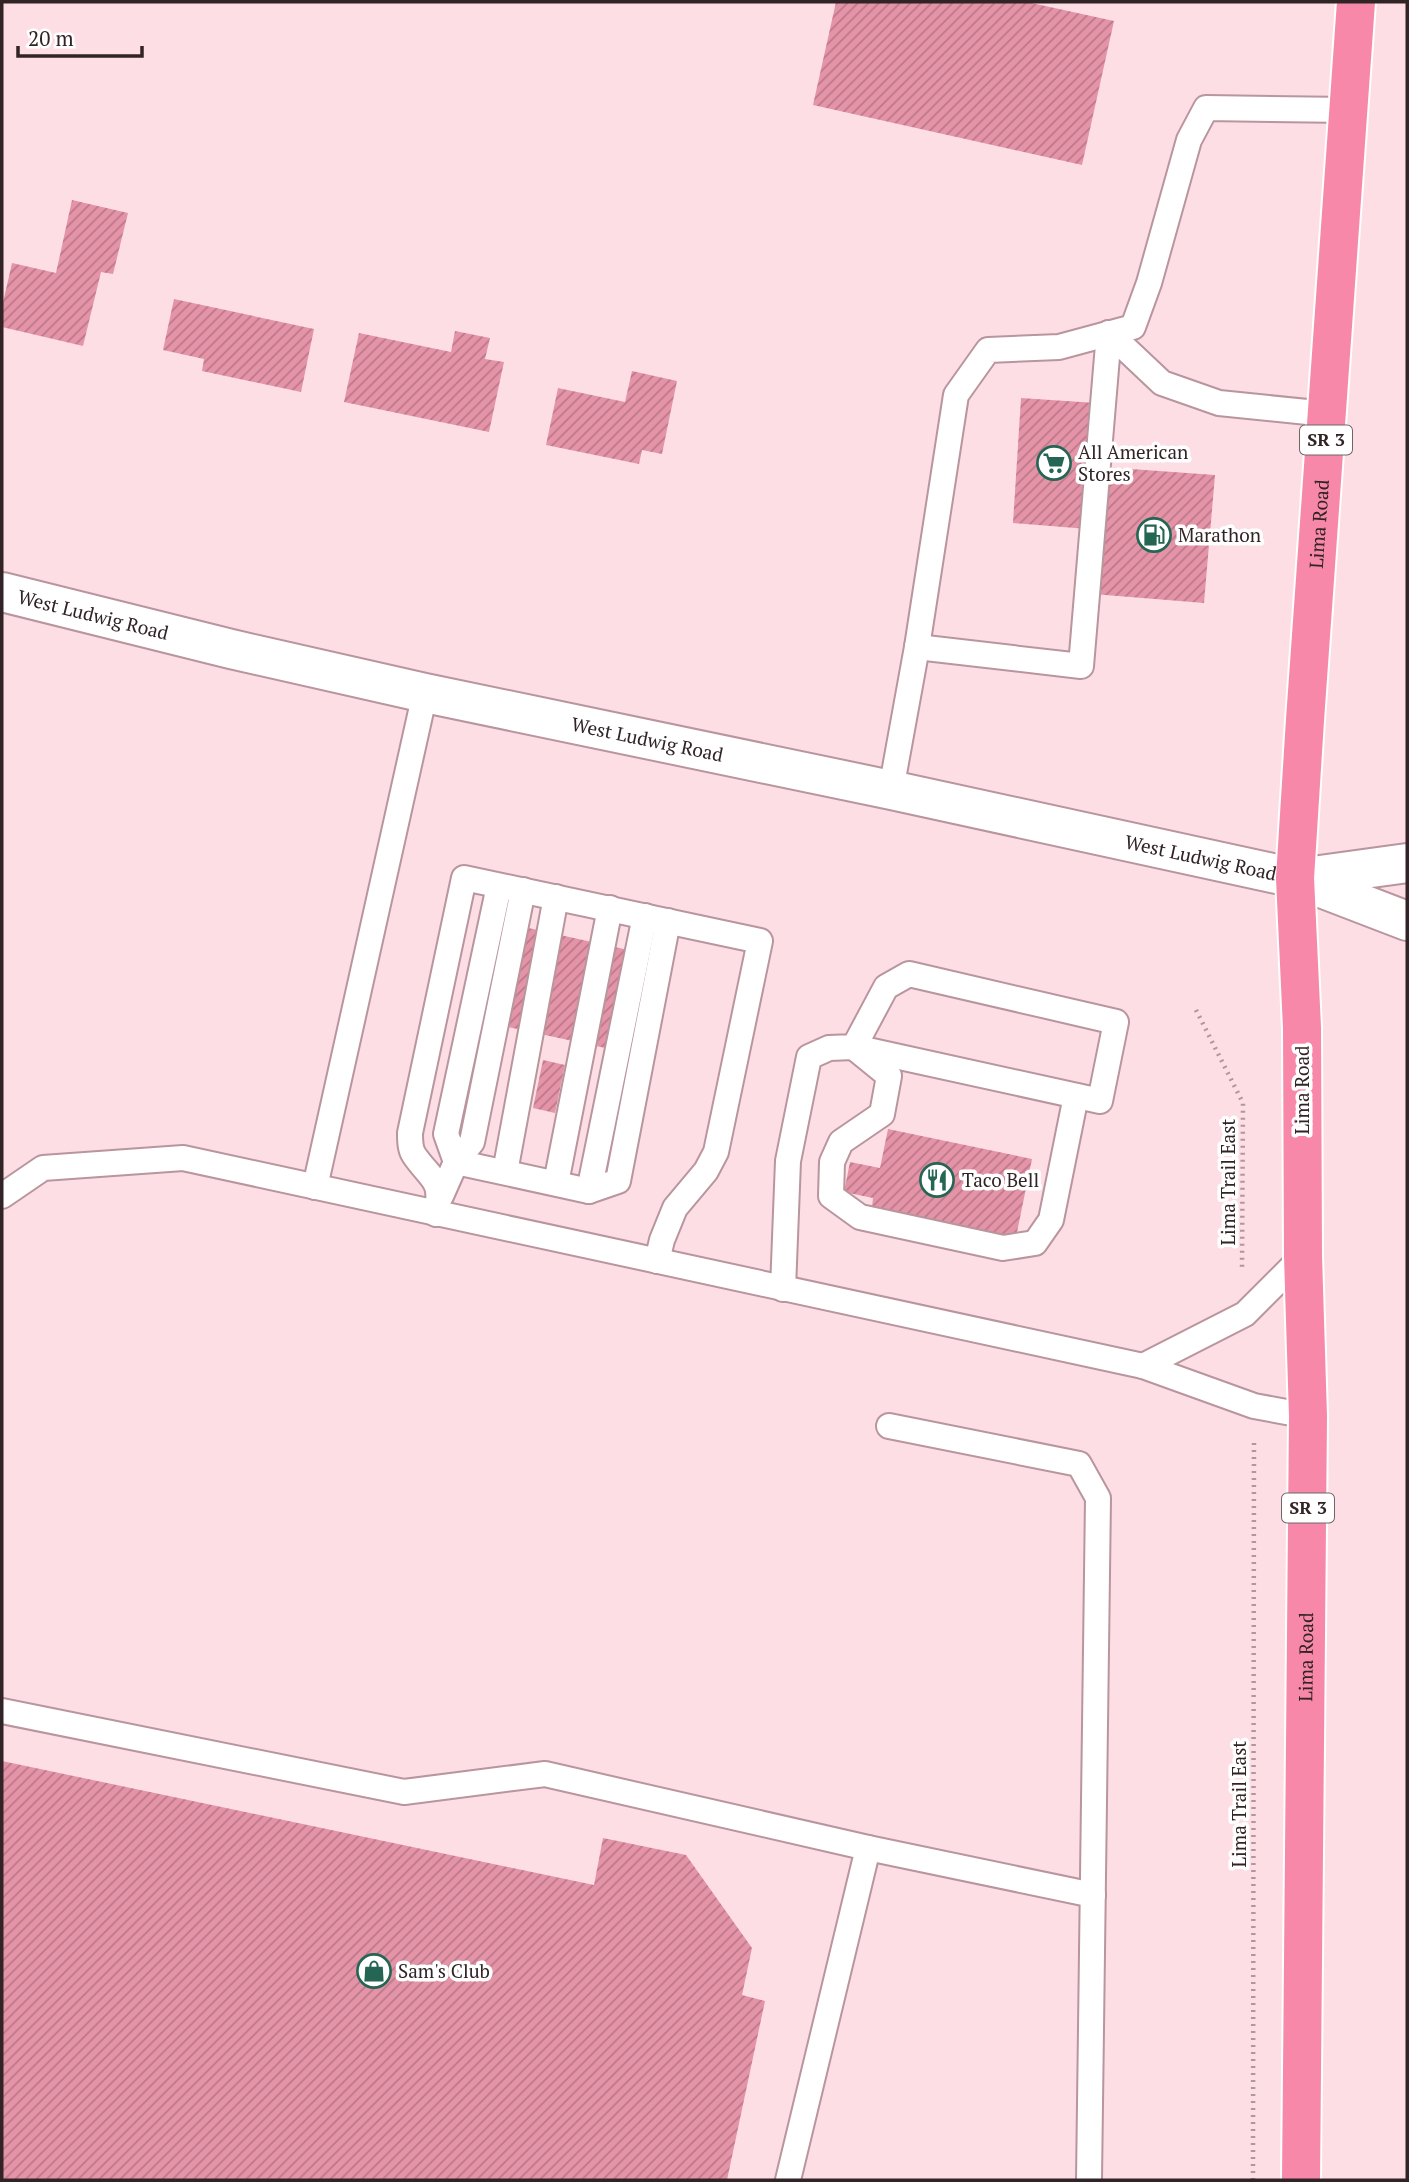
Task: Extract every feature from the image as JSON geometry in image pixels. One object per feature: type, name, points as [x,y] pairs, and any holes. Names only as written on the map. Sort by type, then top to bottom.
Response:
[{"type":"highway","name":"Lima Road","points":[[1301,2180],[1308,1416],[1303,1256],[1301,1028],[1295,878],[1356,2]]},
{"type":"main road","name":"West Ludwig Road","points":[[2,592],[231,649],[425,693],[1295,878],[1407,921]]},
{"type":"main road","name":"West Ludwig Road","points":[[1295,878],[1407,863]]},
{"type":"lane","points":[[891,790],[917,647],[956,395],[988,350],[1059,347],[1133,327],[1149,283],[1189,140],[1206,107],[1349,110]]},
{"type":"lane","points":[[1109,333],[1162,383],[1219,403],[1328,414]]},
{"type":"lane","points":[[917,647],[1082,666],[1109,333]]},
{"type":"lane","points":[[315,1187],[425,693]]},
{"type":"lane","points":[[439,1205],[432,1174],[412,1153],[410,1133],[464,878],[760,941],[716,1152],[706,1171],[675,1208],[657,1261]]},
{"type":"lane","points":[[439,1205],[456,1162],[446,1134],[511,888]]},
{"type":"lane","points":[[505,1172],[556,897]]},
{"type":"lane","points":[[556,1183],[610,908]]},
{"type":"lane","points":[[456,1162],[589,1191],[657,918]]},
{"type":"lane","points":[[783,1289],[788,1161],[809,1057],[829,1048],[854,1047],[1100,1101],[1116,1022],[909,974],[886,987],[854,1047]]},
{"type":"lane","points":[[854,1047],[889,1076],[882,1114],[841,1142],[832,1162],[831,1196],[860,1217],[1003,1248],[1035,1243],[1051,1220],[1076,1096]]},
{"type":"lane","points":[[2,1196],[43,1168],[183,1157],[315,1187],[439,1205],[657,1261],[1143,1366],[1254,1406],[1308,1416]]},
{"type":"lane","points":[[1143,1366],[1245,1314],[1303,1256]]},
{"type":"lane","points":[[889,1426],[1079,1464],[1098,1498],[1089,2180]]},
{"type":"lane","points":[[2,1711],[404,1792],[545,1774],[868,1848],[1093,1895]]},
{"type":"lane","points":[[789,2180],[868,1848]]},
{"type":"path","name":"Lima Trail East","points":[[1196,1010],[1243,1103],[1242,1271]]},
{"type":"path","name":"Lima Trail East","points":[[1253,2180],[1254,1429]]},
{"type":"building","points":[[836,2],[1027,2],[1114,21],[1082,165],[813,105]]},
{"type":"building","points":[[72,200],[128,213],[113,274],[101,272],[83,346],[2,327],[2,307],[12,263],[56,273]]},
{"type":"building","points":[[174,299],[314,329],[301,392],[202,371],[204,359],[163,350]]},
{"type":"building","points":[[455,331],[490,338],[485,359],[504,362],[489,432],[344,402],[359,333],[451,352]]},
{"type":"building","points":[[632,371],[677,381],[662,454],[642,450],[639,464],[546,445],[558,388],[625,402]]},
{"type":"building","name":"All American Stores","points":[[1021,398],[1096,403],[1088,529],[1013,523]]},
{"type":"building","name":"Marathon","points":[[1103,467],[1215,475],[1204,603],[1093,594]]},
{"type":"building","points":[[483,918],[669,959],[647,1057],[461,1017]]},
{"type":"building","points":[[543,1060],[565,1065],[555,1113],[533,1108]]},
{"type":"building","name":"Taco Bell","points":[[888,1129],[1032,1159],[1016,1237],[872,1207],[873,1198],[844,1192],[850,1162],[880,1168]]},
{"type":"building","name":"Sam's Club","points":[[2,1761],[594,1885],[603,1838],[686,1855],[752,1948],[742,1995],[765,2001],[727,2180],[2,2180]]},
{"type":"place","name":"All American Stores","points":[[1054,463]]},
{"type":"place","name":"Marathon","points":[[1154,535]]},
{"type":"place","name":"Taco Bell","points":[[937,1180]]},
{"type":"place","name":"Sam's Club","points":[[374,1971]]}]
